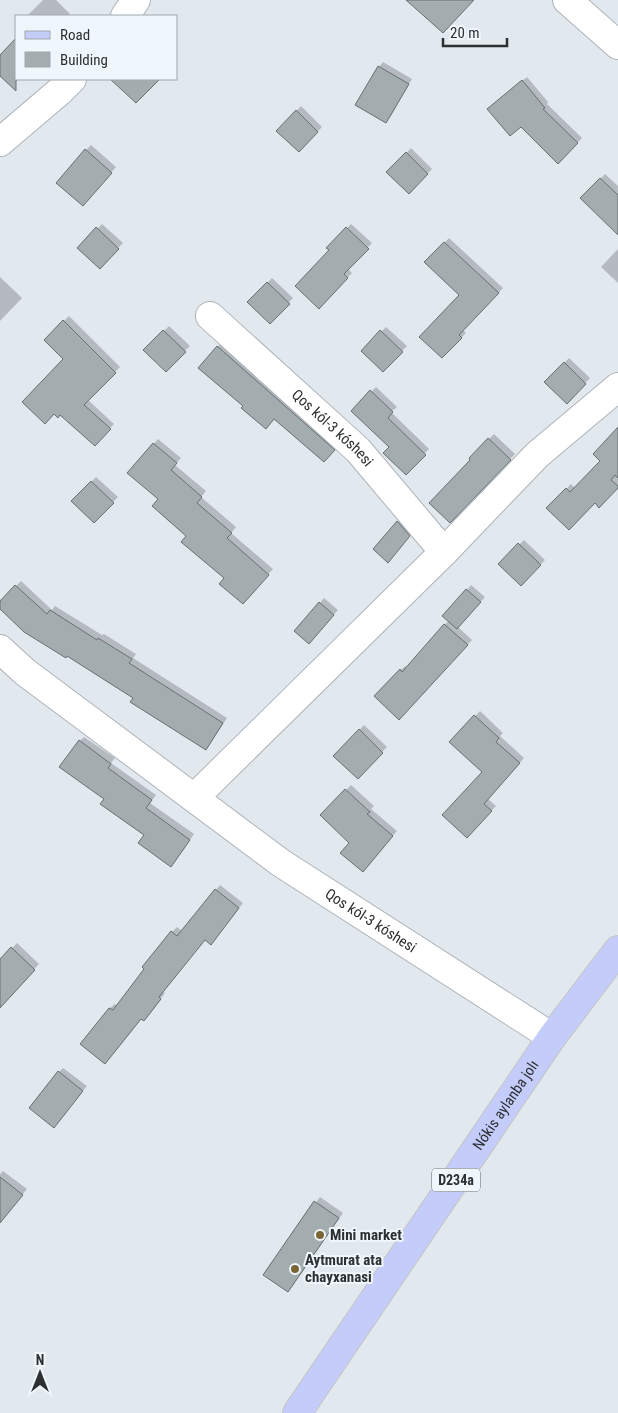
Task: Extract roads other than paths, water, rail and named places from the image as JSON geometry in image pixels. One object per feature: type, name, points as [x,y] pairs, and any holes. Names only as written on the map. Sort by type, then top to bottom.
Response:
[{"type":"main road","name":"Nókis aylanba jolı","points":[[297,1413],[552,1037],[618,950]]},
{"type":"street","points":[[126,15],[136,0]]},
{"type":"street","points":[[567,0],[618,45]]},
{"type":"street","points":[[0,142],[71,80]]},
{"type":"street","name":"Qos kól-3 kóshesi","points":[[210,316],[358,450],[444,552]]},
{"type":"street","points":[[194,798],[444,552],[537,455],[618,387]]},
{"type":"street","name":"Qos kól-3 kóshesi","points":[[0,649],[25,672],[281,863],[552,1037]]},
{"type":"place","name":"Mini market","points":[[320,1235]]},
{"type":"place","name":"Aytmurat ata chayxanasi","points":[[295,1269]]}]
